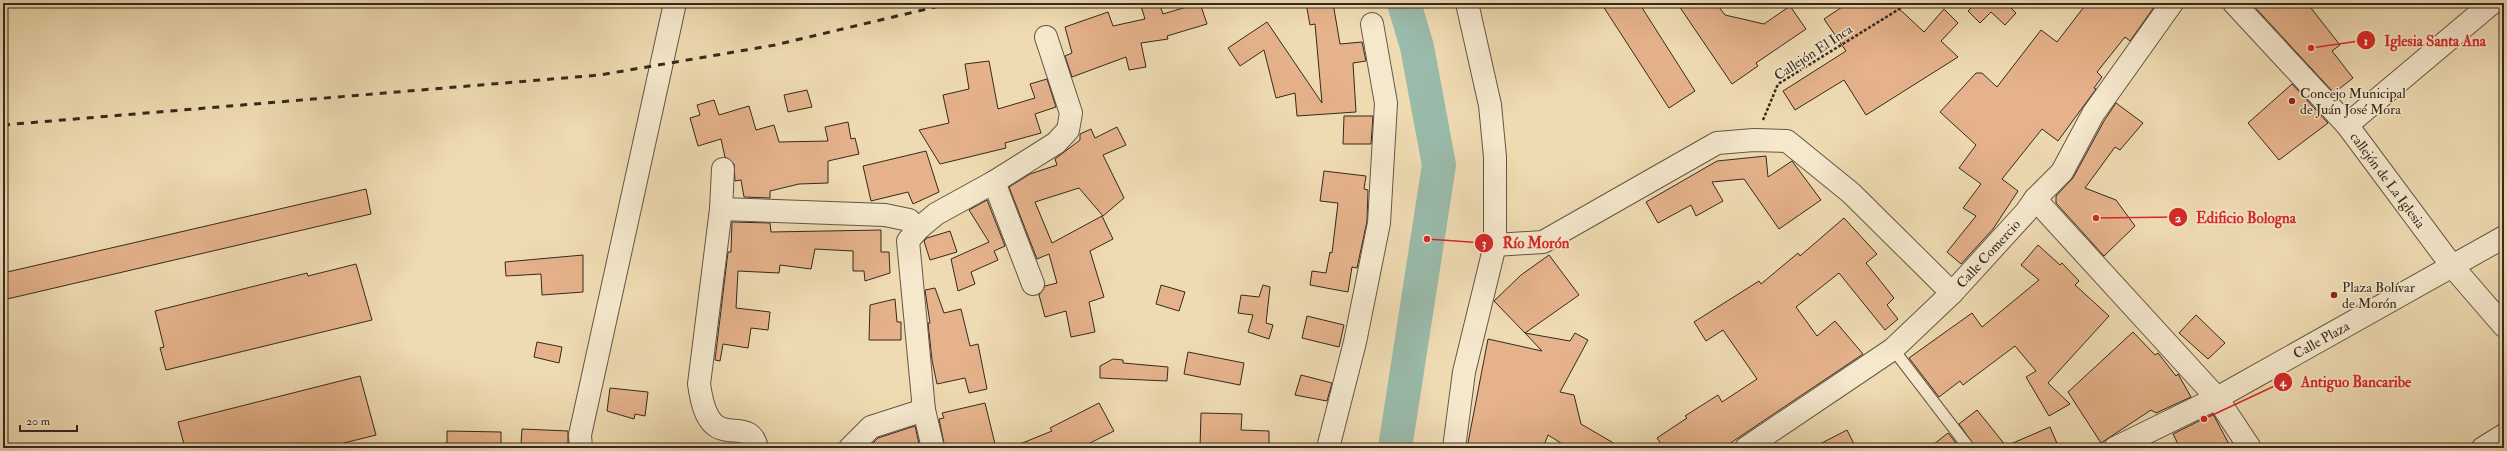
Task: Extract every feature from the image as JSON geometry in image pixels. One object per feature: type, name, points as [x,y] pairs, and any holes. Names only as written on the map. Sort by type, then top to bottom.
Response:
[{"type":"street","points":[[581,448],[580,435],[675,3]]},
{"type":"street","points":[[1454,448],[1464,372],[1495,246],[1495,156],[1490,105],[1467,3]]},
{"type":"street","name":"Calle Comercio","points":[[1746,448],[1893,349],[1952,293],[2026,212],[2035,199],[2062,172],[2093,114],[2172,3]]},
{"type":"street","name":"callejón de La Iglesia","points":[[2234,3],[2347,125],[2452,266],[2504,326]]},
{"type":"street","points":[[2347,125],[2492,3]]},
{"type":"street","points":[[1328,448],[1355,342],[1380,223],[1386,103],[1372,24]]},
{"type":"street","points":[[933,448],[924,410],[908,241],[918,228],[936,214],[994,182],[1056,142],[1068,130],[1071,113],[1046,37]]},
{"type":"street","points":[[1495,246],[1544,242],[1717,143],[1754,140],[1787,141],[1851,193],[1952,293]]},
{"type":"street","points":[[723,169],[722,209],[699,384],[703,406],[713,422],[722,429],[738,429],[750,435],[757,448]]},
{"type":"street","points":[[994,182],[1033,284]]},
{"type":"street","points":[[2035,199],[2217,398],[2250,448]]},
{"type":"street","points":[[722,209],[885,215],[909,220],[918,228]]},
{"type":"street","name":"Calle Plaza","points":[[2115,448],[2217,398],[2504,238]]},
{"type":"street","points":[[850,448],[871,427],[924,410]]},
{"type":"street","points":[[2483,448],[2504,434]]},
{"type":"lane","points":[[1893,349],[1969,448]]},
{"type":"path","name":"Callejón El Inca","points":[[1754,140],[1778,84],[1909,3]]},
{"type":"building","points":[[1140,3],[1159,3],[1163,14],[1200,3],[1207,24],[1167,36],[1168,39],[1141,43],[1146,67],[1129,70],[1126,57],[1072,77],[1065,56],[1072,53],[1065,27],[1108,12],[1113,26],[1145,19]]},
{"type":"building","points":[[1306,3],[1333,3],[1340,44],[1362,42],[1366,61],[1353,63],[1356,112],[1297,116],[1295,93],[1276,98],[1264,50],[1240,66],[1228,48],[1267,22],[1322,103],[1315,24],[1310,25]]},
{"type":"building","points":[[1601,3],[1639,3],[1695,91],[1669,108]]},
{"type":"building","points":[[1677,3],[1716,3],[1725,15],[1764,24],[1790,6],[1806,29],[1756,63],[1758,66],[1732,84]]},
{"type":"building","points":[[1848,3],[1893,3],[1924,32],[1944,9],[1958,23],[1941,41],[1958,57],[1866,115],[1844,80],[1795,110],[1783,91],[1846,51],[1824,19]]},
{"type":"building","points":[[1976,3],[2006,3],[2016,13],[2005,25],[1991,12],[1980,23],[1968,11]]},
{"type":"building","points":[[2087,3],[2157,3],[2130,41],[2125,37],[2097,72],[2102,77],[2094,88],[2096,89],[2058,141],[2042,129],[2002,179],[2018,191],[1993,229],[1961,264],[1947,252],[1976,216],[1963,208],[1981,184],[1959,168],[1976,145],[1940,112],[1976,73],[1982,73],[1997,87],[2041,30],[2057,42]]},
{"type":"building","points":[[2251,3],[2307,3],[2340,45],[2332,51],[2353,78],[2334,93]]},
{"type":"building","points":[[989,61],[998,109],[1035,98],[1030,84],[1047,79],[1056,107],[1035,114],[1041,133],[1005,143],[1006,148],[940,164],[919,130],[949,123],[943,95],[969,89],[965,64]]},
{"type":"building","name":"Concejo Municipal de Juán José Mora","points":[[2292,84],[2328,123],[2279,160],[2248,123]]},
{"type":"building","points":[[807,90],[812,107],[788,112],[784,95]]},
{"type":"building","points":[[714,100],[719,115],[749,106],[756,130],[774,125],[779,142],[828,141],[825,127],[848,122],[851,139],[855,138],[859,154],[828,161],[828,183],[799,184],[770,191],[770,198],[744,197],[741,180],[735,181],[734,164],[725,157],[721,139],[698,146],[690,118],[700,115],[697,105]]},
{"type":"building","points":[[2116,103],[2143,123],[2120,150],[2115,147],[2085,188],[2116,200],[2135,226],[2104,256],[2056,203],[2056,196],[2073,178],[2104,121]]},
{"type":"building","points":[[1344,116],[1373,116],[1371,144],[1343,144]]},
{"type":"building","points":[[1117,127],[1126,145],[1103,155],[1124,198],[1103,216],[1079,188],[1035,202],[1052,243],[1102,216],[1113,239],[1090,251],[1104,297],[1089,302],[1095,332],[1071,337],[1066,311],[1045,317],[1039,295],[1045,286],[1057,283],[1049,254],[1037,259],[1009,187],[1030,174],[1057,165],[1055,159],[1080,140],[1080,134],[1091,129],[1095,138]]},
{"type":"building","points":[[926,151],[939,192],[913,204],[908,192],[871,201],[863,166]]},
{"type":"building","points":[[1766,156],[1768,177],[1792,161],[1821,200],[1779,229],[1744,179],[1712,182],[1723,201],[1696,216],[1691,205],[1658,223],[1646,202],[1717,161]]},
{"type":"building","points":[[1324,171],[1366,176],[1364,189],[1368,190],[1367,221],[1357,268],[1352,267],[1348,292],[1310,285],[1312,271],[1326,273],[1330,252],[1332,253],[1338,203],[1320,201]]},
{"type":"building","points":[[366,189],[371,214],[3,300],[3,273]]},
{"type":"building","points":[[987,200],[1005,246],[994,251],[998,260],[971,272],[975,284],[958,291],[951,259],[989,242],[969,210]]},
{"type":"building","points":[[1844,218],[1877,254],[1866,263],[1894,298],[1887,305],[1898,319],[1885,330],[1839,273],[1796,307],[1817,336],[1835,321],[1863,354],[1723,448],[1664,448],[1657,438],[1687,418],[1685,416],[1718,395],[1722,402],[1757,379],[1723,330],[1706,341],[1694,322],[1759,281],[1761,284],[1798,253],[1800,256]]},
{"type":"building","points":[[732,222],[770,223],[771,232],[881,230],[881,252],[889,252],[890,273],[865,281],[864,271],[853,271],[853,251],[815,249],[811,269],[780,265],[779,273],[738,271],[736,308],[770,312],[768,330],[751,328],[748,348],[723,344],[720,361],[715,360],[728,252],[731,252]]},
{"type":"building","points":[[950,231],[957,252],[930,260],[924,241],[927,238]]},
{"type":"building","points":[[2038,245],[2060,265],[2062,263],[2079,281],[2075,285],[2109,316],[2048,383],[2070,404],[2049,416],[2026,377],[2036,371],[2015,346],[1963,385],[1960,381],[1939,397],[1909,358],[1972,313],[1982,327],[2039,280],[2021,265]]},
{"type":"building","points":[[583,255],[583,292],[542,295],[541,274],[506,276],[505,262]]},
{"type":"building","points":[[1549,255],[1579,295],[1525,333],[1494,301],[1521,275]]},
{"type":"building","points":[[356,264],[372,320],[166,370],[160,348],[164,347],[155,311],[307,273],[308,276]]},
{"type":"building","points":[[1161,285],[1185,292],[1179,311],[1156,304]]},
{"type":"building","points":[[1263,285],[1270,287],[1266,323],[1273,325],[1269,339],[1248,332],[1253,315],[1238,313],[1241,295],[1259,297]]},
{"type":"building","points":[[935,288],[944,313],[961,309],[970,346],[978,344],[987,389],[969,393],[965,378],[937,384],[932,360],[928,323],[930,323],[925,290]]},
{"type":"building","points":[[895,299],[897,322],[901,322],[901,340],[869,340],[870,305]]},
{"type":"building","points":[[2196,315],[2225,343],[2208,359],[2179,333]]},
{"type":"building","points":[[1307,316],[1344,325],[1339,347],[1302,338]]},
{"type":"building","points":[[2133,332],[2155,355],[2158,353],[2176,376],[2178,374],[2191,397],[2156,413],[2151,410],[2101,443],[2068,392]]},
{"type":"building","points":[[1525,333],[1570,341],[1575,333],[1588,340],[1560,392],[1574,395],[1581,424],[1622,448],[1569,448],[1548,435],[1543,448],[1467,448],[1488,339],[1542,351]]},
{"type":"building","points":[[537,342],[562,347],[559,363],[534,357]]},
{"type":"building","points":[[1188,352],[1244,363],[1240,385],[1184,374]]},
{"type":"building","points":[[1113,359],[1123,360],[1123,363],[1168,367],[1167,381],[1100,378],[1100,366]]},
{"type":"building","points":[[1301,375],[1332,383],[1327,401],[1295,395]]},
{"type":"building","points":[[360,376],[376,435],[324,448],[185,448],[178,422]]},
{"type":"building","points":[[610,388],[648,392],[645,416],[635,414],[634,419],[607,411]]},
{"type":"building","points":[[985,403],[996,448],[945,448],[939,419],[944,418],[942,413]]},
{"type":"building","points":[[1099,403],[1114,431],[1080,448],[1010,448],[1052,431],[1050,428]]},
{"type":"building","points":[[1977,410],[2006,446],[2050,427],[2059,448],[1976,448],[1959,424]]},
{"type":"building","points":[[1201,413],[1242,414],[1241,430],[1269,431],[1269,448],[1200,448]]},
{"type":"building","points":[[2213,414],[2231,448],[2180,448],[2173,434]]},
{"type":"building","points":[[915,426],[919,444],[902,448],[868,448],[878,438]]},
{"type":"building","points":[[522,429],[568,431],[568,445],[521,444]]},
{"type":"building","points":[[1847,430],[1856,448],[1812,448]]},
{"type":"building","points":[[447,431],[501,432],[501,448],[447,448]]},
{"type":"building","points":[[1948,433],[1960,448],[1929,448]]},
{"type":"waterway","points":[[1395,448],[1439,165],[1417,47],[1404,3]]},
{"type":"railway","points":[[3,125],[600,75],[775,45],[952,3]]},
{"type":"place","name":"Iglesia Santa Ana","points":[[2311,48]]},
{"type":"place","name":"Concejo Municipal de Juán José Mora","points":[[2292,101]]},
{"type":"place","name":"Edificio Bologna","points":[[2096,218]]},
{"type":"place","name":"Río Morón","points":[[1427,239]]},
{"type":"place","name":"Plaza Bolívar de Morón","points":[[2334,295]]},
{"type":"place","name":"Antiguo Bancaribe","points":[[2204,419]]}]
